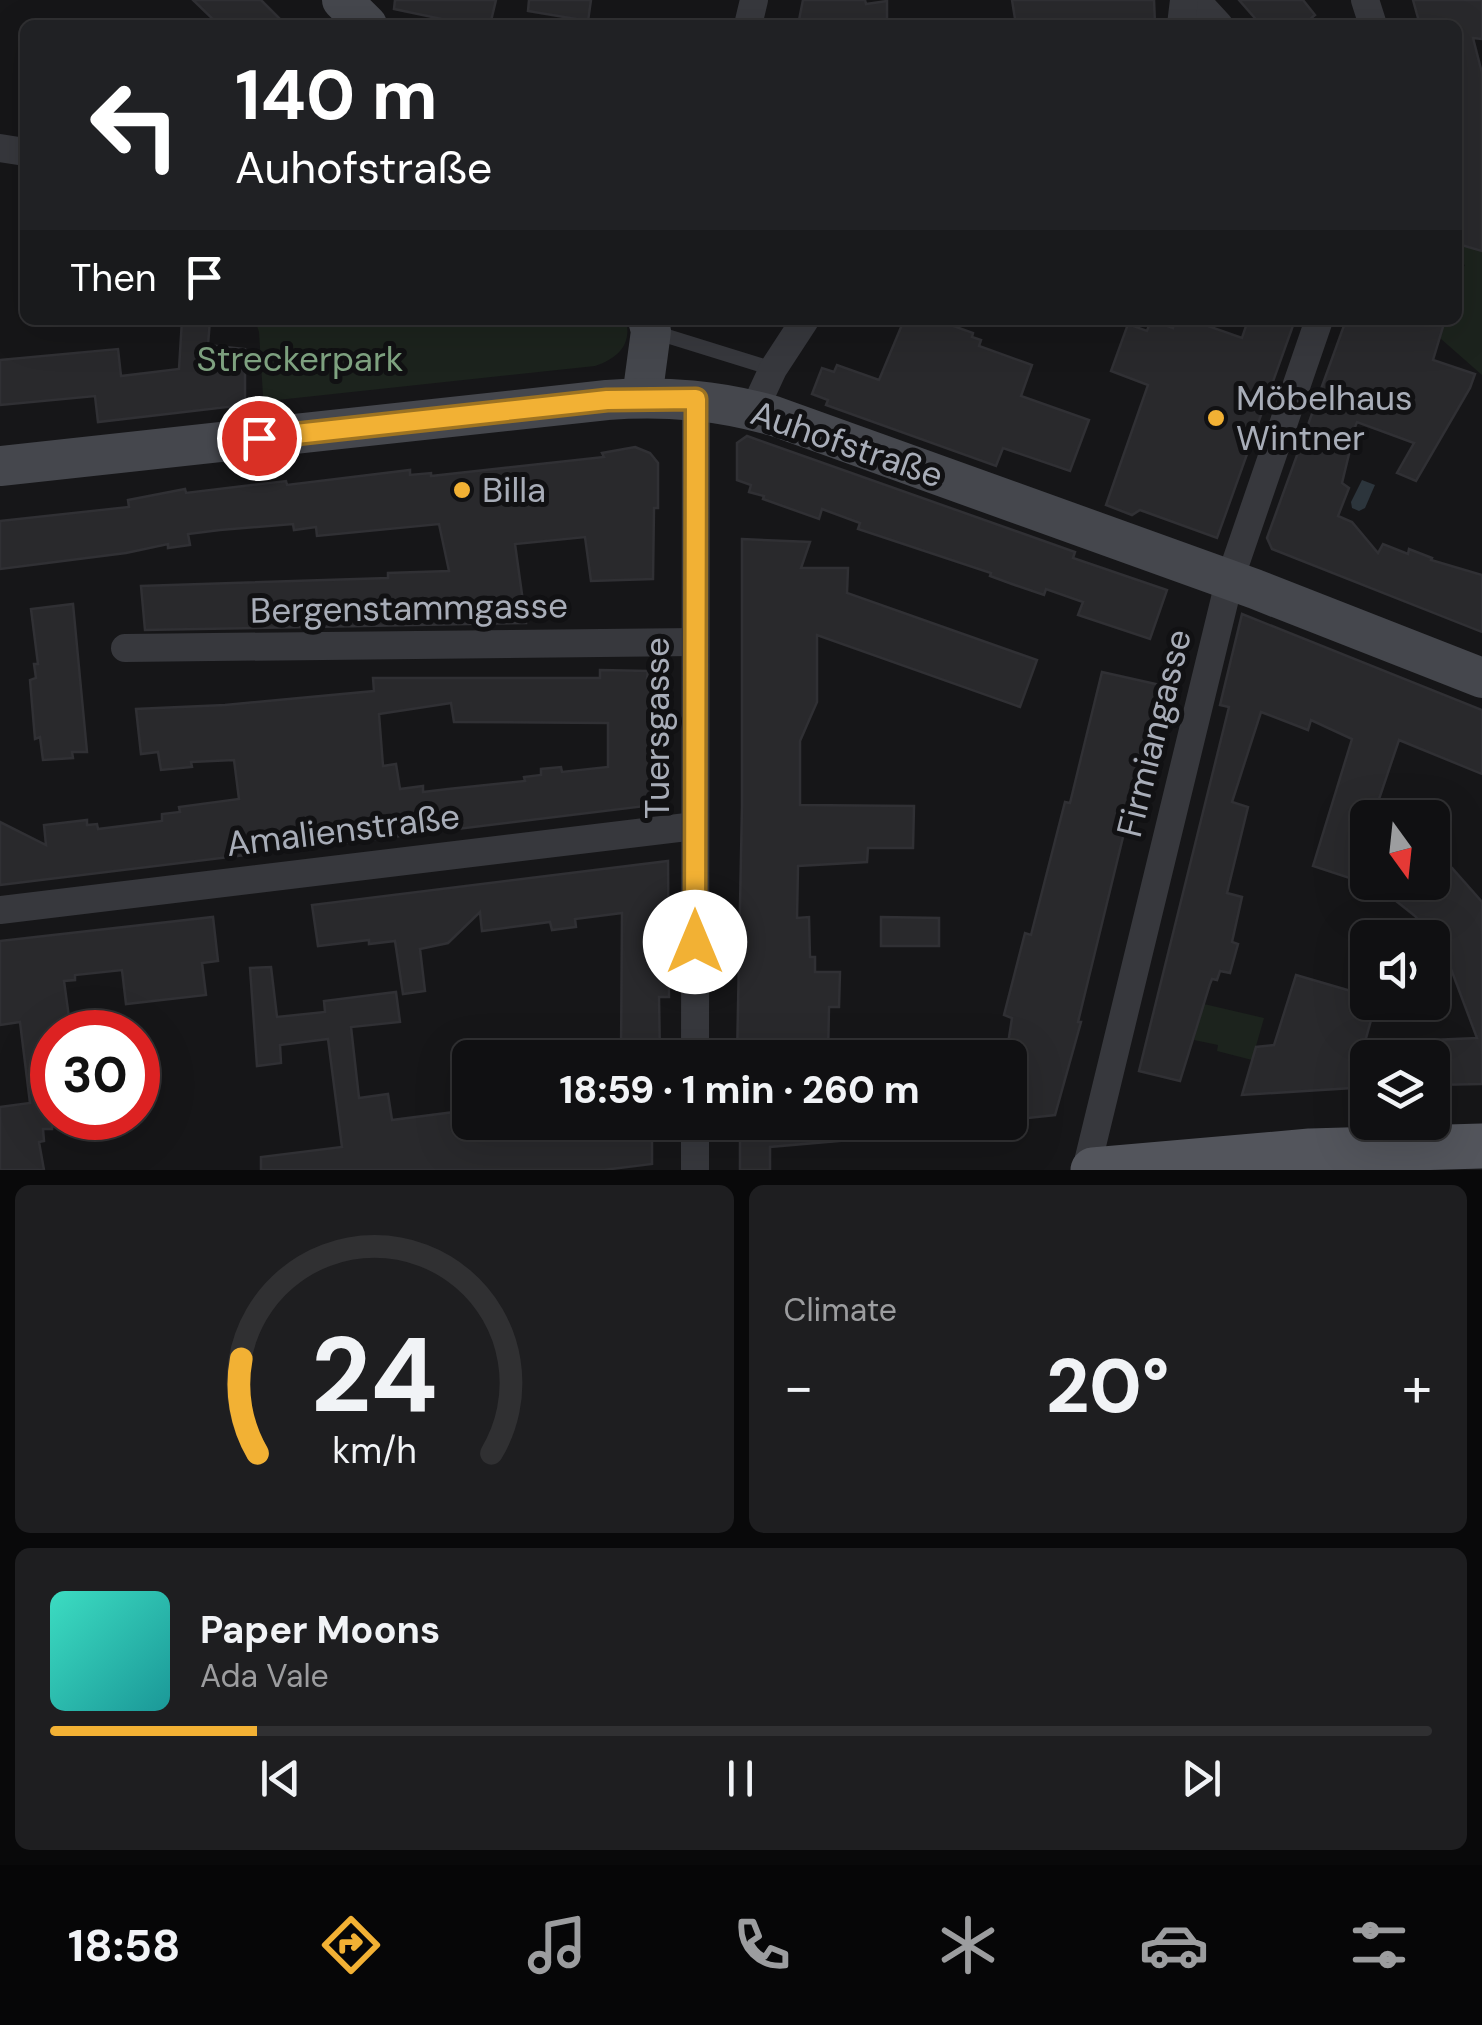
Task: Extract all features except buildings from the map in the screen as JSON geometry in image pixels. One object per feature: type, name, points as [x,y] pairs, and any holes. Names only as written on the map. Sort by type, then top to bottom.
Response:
[{"type":"main road","points":[[1089,1170],[1310,1152],[1482,1146]]},
{"type":"street","points":[[342,0],[362,20]]},
{"type":"street","points":[[1196,0],[1214,20]]},
{"type":"street","points":[[642,398],[654,325]]},
{"type":"street","points":[[754,410],[773,369],[802,325]]},
{"type":"street","name":"Firmiangasse","points":[[1089,1170],[1230,582],[1317,325]]},
{"type":"street","name":"Auhofstraße","points":[[0,466],[642,398],[696,399],[754,410],[1230,582],[1482,678]]},
{"type":"street","name":"Tuersgasse","points":[[695,1040],[696,399]]},
{"type":"street","name":"Bergenstammgasse","points":[[125,648],[695,642]]},
{"type":"street","name":"Amalienstraße","points":[[0,910],[695,826]]},
{"type":"street","points":[[695,1140],[695,1170]]},
{"type":"lane","points":[[657,325],[773,369]]},
{"type":"green space","points":[[1462,245],[1482,251],[1482,375],[1440,338],[1444,325],[1462,325]]},
{"type":"green space","name":"Streckerpark","points":[[257,325],[627,325],[627,337],[610,359],[595,366],[268,401],[263,396]]},
{"type":"green space","points":[[1204,1004],[1264,1018],[1252,1060],[1217,1051],[1218,1045],[1194,1040]]},
{"type":"shaded area","points":[[1362,480],[1375,485],[1365,508],[1359,511],[1352,508],[1351,502]]},
{"type":"place","name":"Möbelhaus Wintner","points":[[1216,418]]},
{"type":"place","name":"Billa","points":[[462,490]]},
{"type":"route","points":[[259,438],[607,400],[696,399],[695,942]]}]
